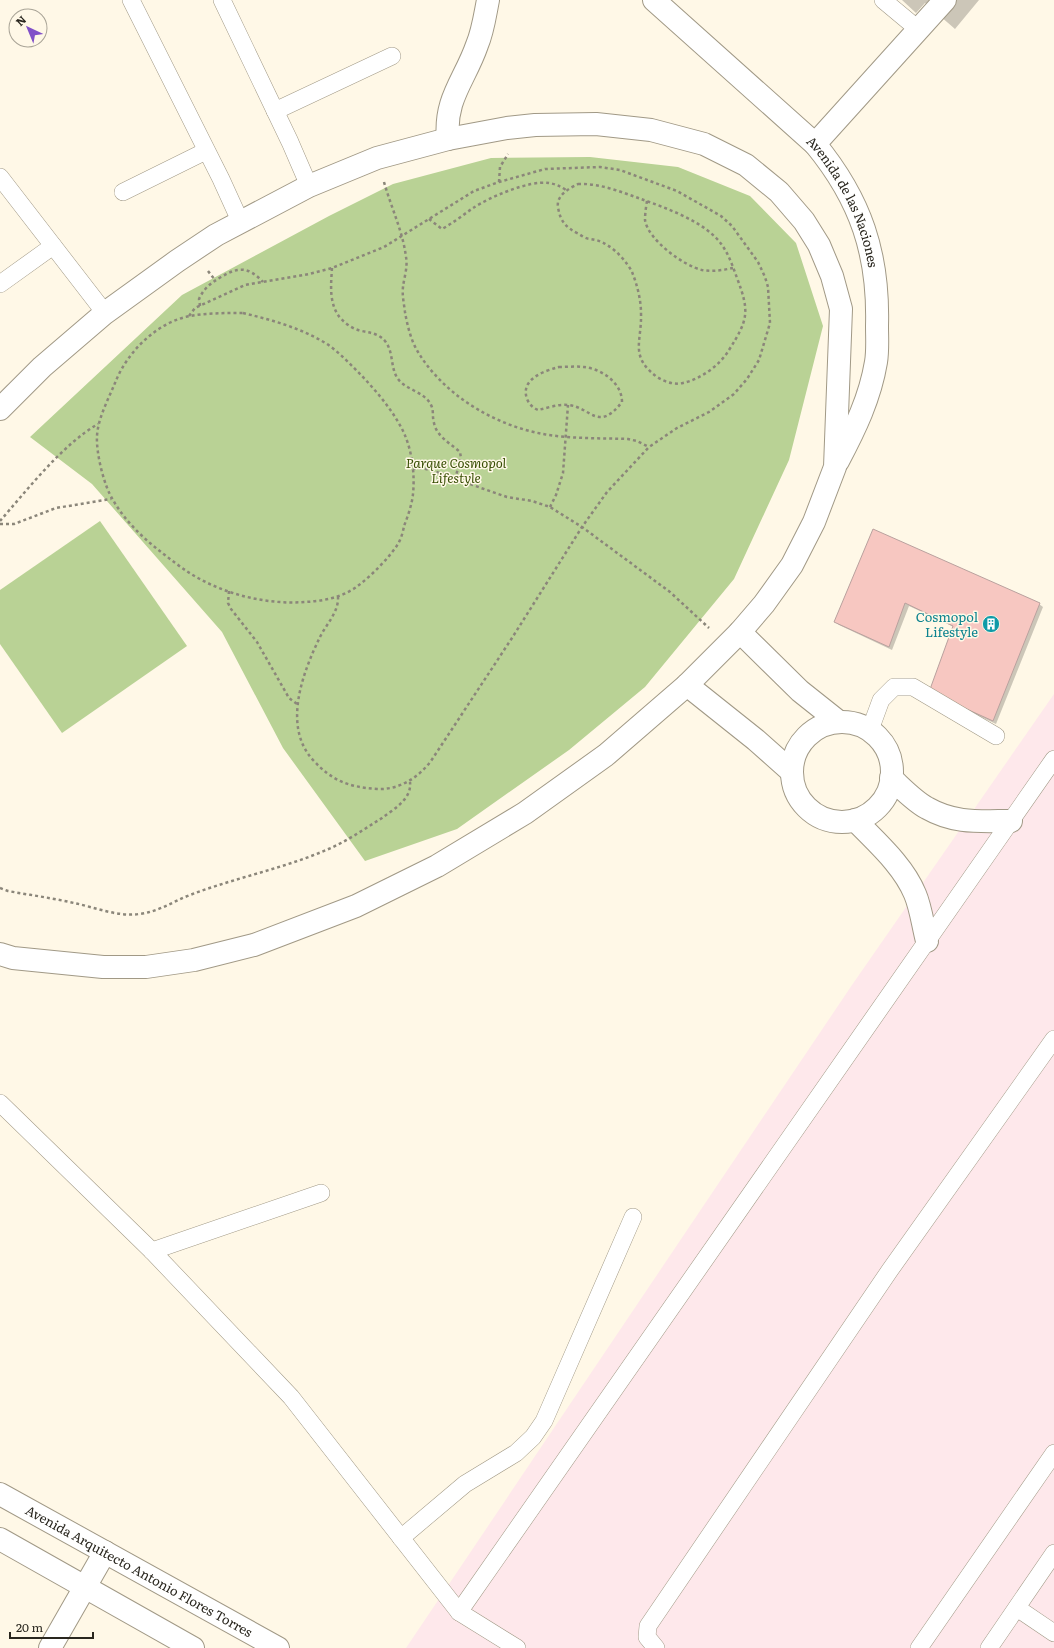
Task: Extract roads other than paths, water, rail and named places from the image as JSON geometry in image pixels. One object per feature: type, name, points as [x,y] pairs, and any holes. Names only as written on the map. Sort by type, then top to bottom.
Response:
[{"type":"street","points":[[448,138],[448,112],[457,87],[466,71],[477,45],[488,0]]},
{"type":"street","name":"Avenida de las Naciones","points":[[654,0],[815,144],[831,164],[851,195],[865,228],[874,263],[878,304],[876,361],[867,397],[857,425],[835,467]]},
{"type":"street","points":[[815,144],[945,0]]},
{"type":"street","points":[[0,409],[42,368],[105,313],[187,254],[241,222],[310,186],[377,158],[448,138],[507,128],[535,125],[596,124],[651,130],[704,144],[746,165],[779,192],[804,221],[819,245],[832,276],[841,309],[835,467],[814,522],[792,565],[764,604],[733,639],[687,685],[606,755],[524,813],[437,866],[356,906],[254,944],[194,960],[146,967],[103,967],[13,958],[0,954]]},
{"type":"street","points":[[733,639],[839,722]]},
{"type":"street","points":[[687,685],[756,740],[792,772]]},
{"type":"street","points":[[839,722],[855,723],[870,730],[882,741],[889,755],[892,771],[889,787],[882,802],[870,813],[855,820],[838,822],[822,818],[808,809],[798,796],[793,780],[793,763],[798,748],[809,734],[823,726],[839,722]]},
{"type":"street","points":[[891,778],[926,807],[946,817],[967,822],[1011,821]]},
{"type":"street","points":[[855,820],[891,858],[904,875],[915,894],[927,942]]},
{"type":"street","name":"Avenida Arquitecto Antonio Flores Torres","points":[[0,1494],[278,1648]]},
{"type":"street","points":[[0,1539],[193,1648]]},
{"type":"street","points":[[50,1648],[105,1552]]},
{"type":"lane","points":[[131,0],[241,222]]},
{"type":"lane","points":[[222,0],[310,186]]},
{"type":"lane","points":[[883,0],[919,30]]},
{"type":"lane","points":[[275,111],[392,56]]},
{"type":"lane","points":[[123,192],[206,151]]},
{"type":"lane","points":[[0,177],[105,313]]},
{"type":"lane","points":[[0,284],[53,246]]},
{"type":"lane","points":[[870,730],[881,700],[894,687],[913,687],[996,736]]},
{"type":"lane","points":[[459,1612],[1054,759]]},
{"type":"lane","points":[[656,1648],[647,1637],[648,1626],[903,1252],[1054,1039]]},
{"type":"lane","points":[[0,1103],[152,1251],[291,1397],[459,1612],[517,1648]]},
{"type":"lane","points":[[152,1251],[321,1193]]},
{"type":"lane","points":[[401,1538],[465,1484],[516,1453],[533,1437],[544,1421],[633,1217]]},
{"type":"lane","points":[[919,1648],[1053,1456]]},
{"type":"lane","points":[[989,1648],[1054,1553]]},
{"type":"lane","points":[[1017,1608],[1054,1633]]},
{"type":"place","name":"Cosmopol Lifestyle","points":[[991,624]]},
{"type":"park label","name":"Parque Cosmopol Lifestyle","points":[[456,470]]}]
